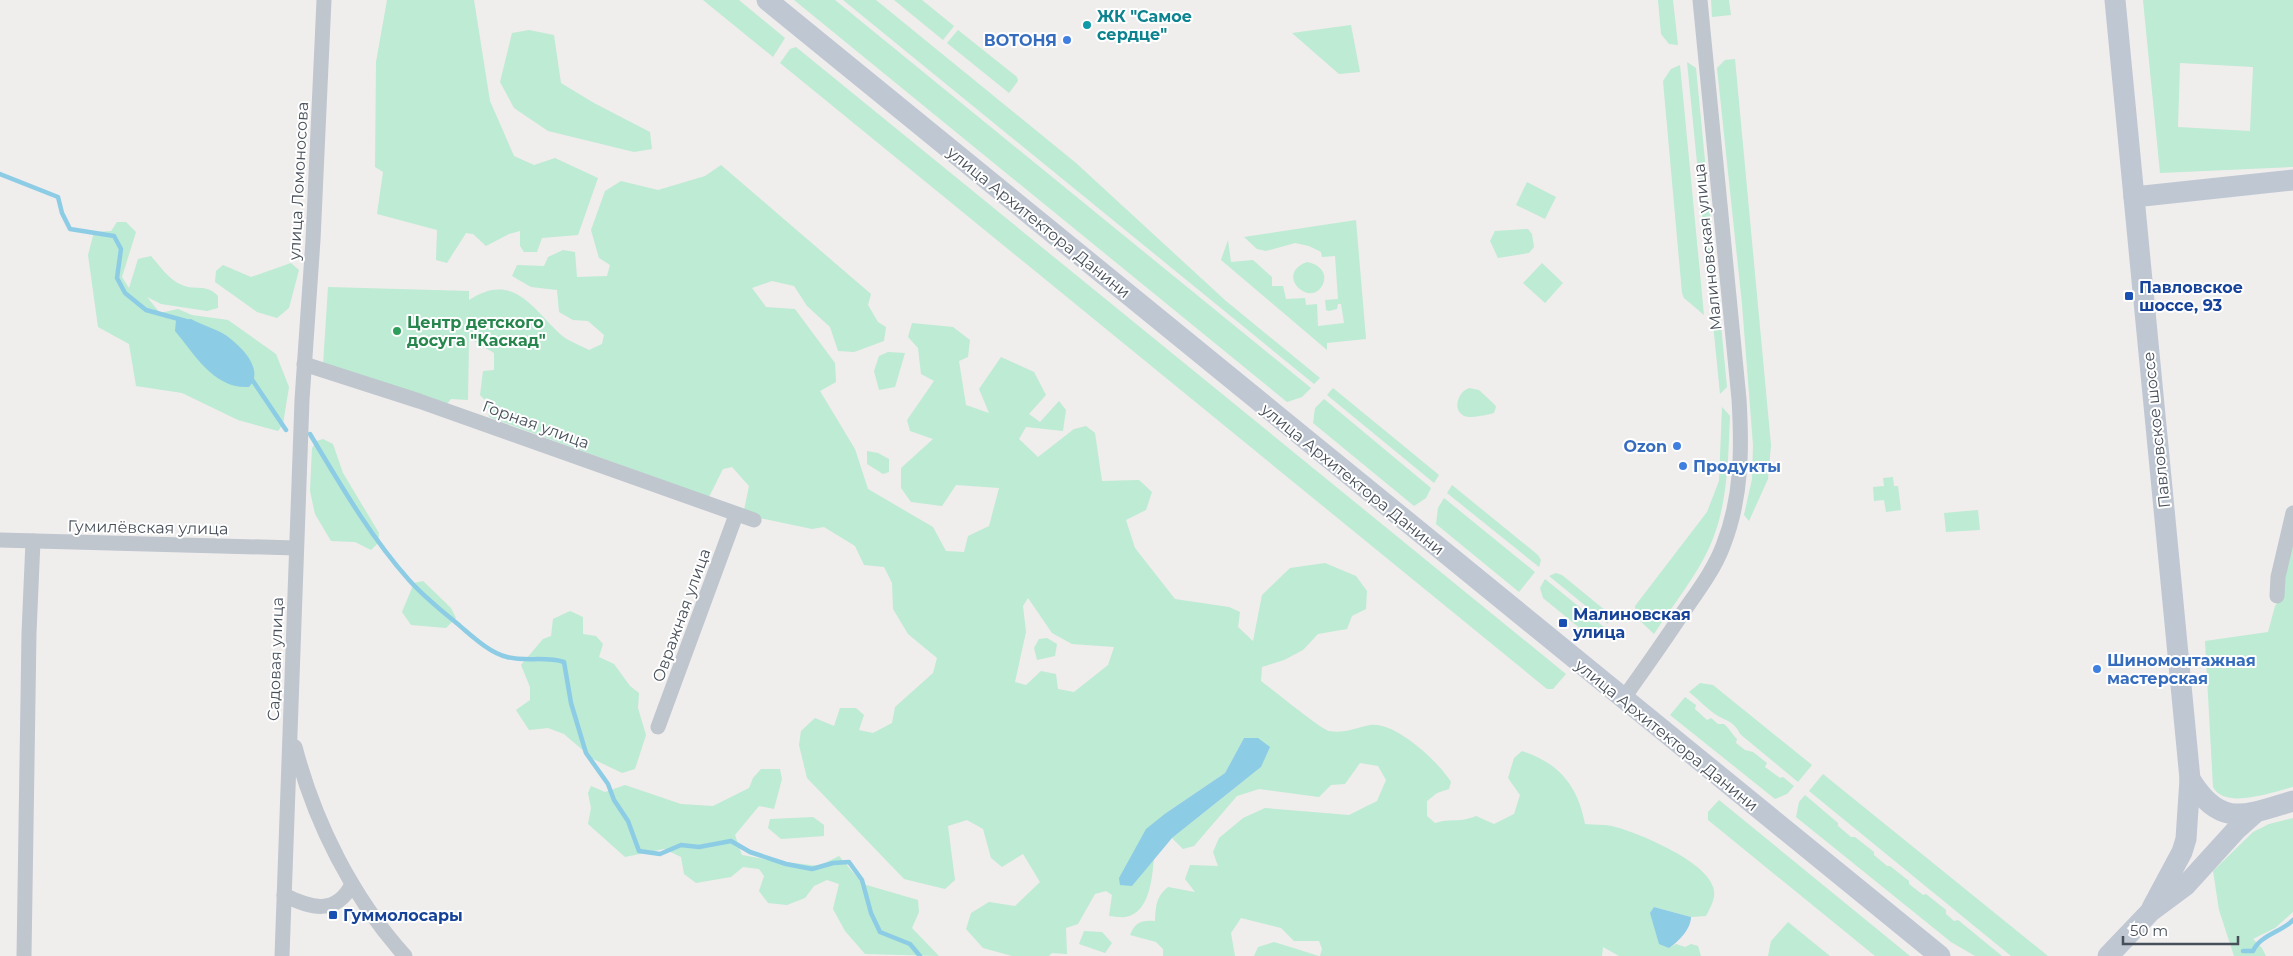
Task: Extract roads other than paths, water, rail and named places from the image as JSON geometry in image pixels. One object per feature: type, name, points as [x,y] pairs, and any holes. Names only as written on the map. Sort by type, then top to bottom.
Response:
[{"type":"street","name":"улица Ломоносова","points":[[304,364],[324,0]]},
{"type":"street","name":"улица Архитектора Данини","points":[[767,0],[1622,699],[1940,956]]},
{"type":"street","name":"Малиновская улица","points":[[1622,699],[1711,572],[1730,525],[1740,475],[1742,444],[1739,399],[1700,0]]},
{"type":"street","name":"Павловское шоссе","points":[[2115,0],[2190,779],[2205,801],[2215,809],[2232,815],[2255,813]]},
{"type":"street","points":[[2134,197],[2293,180]]},
{"type":"street","name":"Горная улица","points":[[304,364],[419,401],[754,520]]},
{"type":"street","name":"Садовая улица","points":[[282,956],[304,364]]},
{"type":"street","points":[[2277,596],[2278,577],[2293,514]]},
{"type":"street","name":"Овражная улица","points":[[658,727],[736,515]]},
{"type":"street","name":"Гумилёвская улица","points":[[0,540],[296,548]]},
{"type":"street","points":[[24,956],[29,633],[33,541]]},
{"type":"street","points":[[290,731],[312,803],[352,884],[368,909],[405,956]]},
{"type":"street","points":[[2151,910],[2182,852],[2186,839],[2190,779]]},
{"type":"street","points":[[2108,956],[2151,910],[2186,885],[2236,830],[2255,813],[2293,801]]},
{"type":"street","points":[[284,895],[304,906],[318,907],[339,901],[346,895],[352,884]]},
{"type":"water","points":[[191,319],[223,334],[245,352],[253,366],[254,373],[249,387],[225,382],[206,369],[198,360],[175,331],[176,320]]},
{"type":"water","points":[[1244,738],[1258,738],[1270,747],[1261,767],[1172,838],[1132,886],[1120,885],[1119,878],[1146,829],[1225,773]]},
{"type":"water","points":[[1654,907],[1691,917],[1689,926],[1680,939],[1669,948],[1659,944],[1650,913]]},
{"type":"waterway","points":[[0,174],[58,197],[62,213],[70,229],[114,236],[121,249],[117,278],[125,293],[146,310],[186,321]]},
{"type":"waterway","points":[[251,378],[286,430]]},
{"type":"waterway","points":[[310,434],[368,528],[409,580],[427,598],[476,640],[501,655],[521,659],[550,659],[564,662],[571,703],[586,753],[608,784],[614,800],[628,821],[639,851],[660,854],[681,845],[699,847],[731,841],[750,852],[786,864],[812,869],[833,863],[849,862],[862,880],[871,913],[880,932],[910,944],[920,956]]},
{"type":"waterway","points":[[2243,951],[2253,951],[2266,937],[2293,920]]},
{"type":"place","name":"ЖК \"Самое сердце\"","points":[[1087,25]]},
{"type":"place","name":"ВОТОНЯ","points":[[1067,40]]},
{"type":"place","name":"Павловское шоссе, 93","points":[[2129,296]]},
{"type":"place","name":"Центр детского досуга \"Каскад\"","points":[[397,331]]},
{"type":"place","name":"Ozon","points":[[1677,446]]},
{"type":"place","name":"Продукты","points":[[1683,466]]},
{"type":"place","name":"Малиновская улица","points":[[1563,623]]},
{"type":"place","name":"Шиномонтажная мастерская","points":[[2097,669]]},
{"type":"place","name":"Гуммолосары","points":[[333,915]]}]
